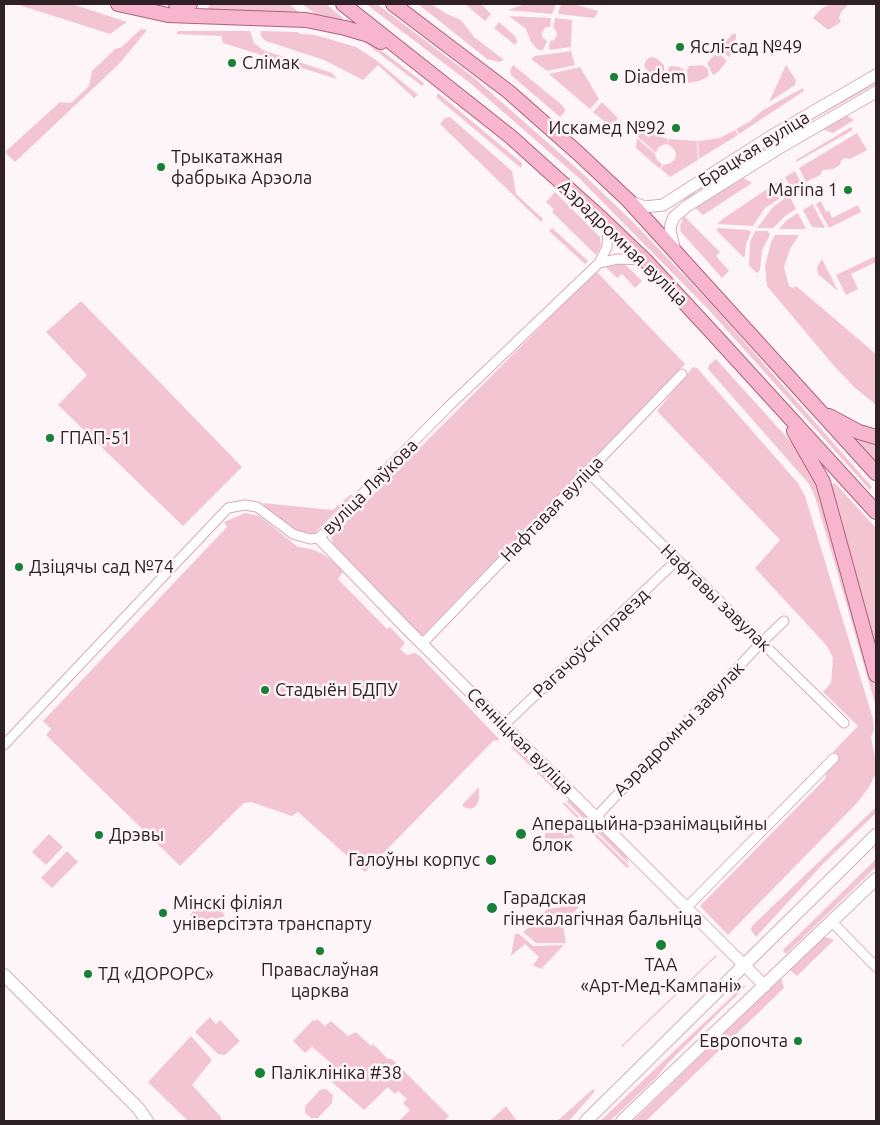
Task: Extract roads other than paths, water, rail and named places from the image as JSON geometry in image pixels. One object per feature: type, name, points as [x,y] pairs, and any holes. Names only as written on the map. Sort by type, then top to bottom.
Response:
[{"type":"main road","points":[[118,4],[168,15],[306,20],[369,35],[406,54]]},
{"type":"main road","points":[[176,4],[190,4]]},
{"type":"main road","name":"Аэрадромная вуліца","points":[[343,4],[511,137],[604,220],[645,260],[771,395],[876,512]]},
{"type":"main road","name":"Аэрадромная вуліца","points":[[393,4],[405,9],[516,98],[628,201],[823,413],[876,474]]},
{"type":"main road","points":[[771,395],[804,446],[823,482],[876,675]]},
{"type":"main road","points":[[823,413],[859,432],[876,437]]},
{"type":"main road","points":[[586,1121],[876,835]]},
{"type":"main road","points":[[622,1121],[876,879]]},
{"type":"main road","points":[[4,974],[138,1108],[156,1121]]},
{"type":"main road","points":[[138,1108],[147,1121]]},
{"type":"street","name":"Брацкая вуліца","points":[[628,201],[645,207],[663,205],[773,134],[876,75]]},
{"type":"street","name":"Брацкая вуліца","points":[[674,251],[670,231],[671,224],[674,217],[687,206],[776,150],[876,92]]},
{"type":"street","name":"вуліца Ляўкова","points":[[4,745],[228,508],[245,505],[258,507],[294,534],[310,539],[319,538],[447,408],[599,263],[607,247],[608,228],[604,220]]},
{"type":"street","points":[[599,263],[618,259],[645,260]]},
{"type":"street","name":"Нафтавая вуліца","points":[[422,644],[682,374]]},
{"type":"street","name":"Нафтавы завулак","points":[[588,472],[844,723]]},
{"type":"street","name":"Сенніцкая вуліца","points":[[319,538],[422,644],[765,986]]},
{"type":"street","name":"Рагачоўскі праезд","points":[[504,725],[677,560]]},
{"type":"street","name":"Аэрадромны завулак","points":[[596,817],[784,621]]},
{"type":"street","points":[[687,907],[834,758]]},
{"type":"street","points":[[831,922],[876,967]]},
{"type":"place","name":"Яслі-сад №49","points":[[680,47]]},
{"type":"place","name":"Слімак","points":[[232,63]]},
{"type":"place","name":"Diadem","points":[[614,77]]},
{"type":"place","name":"Искамед №92","points":[[676,128]]},
{"type":"place","name":"Трыкатажная фабрыка Арэола","points":[[161,167]]},
{"type":"place","name":"Marina 1","points":[[848,190]]},
{"type":"place","name":"ГПАП-51","points":[[50,438]]},
{"type":"place","name":"Дзіцячы сад №74","points":[[19,567]]},
{"type":"place","name":"Стадыён БДПУ","points":[[265,690]]},
{"type":"place","name":"Аперацыйна-рэанімацыйны блок","points":[[521,834]]},
{"type":"place","name":"Дрэвы","points":[[99,835]]},
{"type":"place","name":"Галоўны корпус","points":[[491,860]]},
{"type":"place","name":"Гарадская гінекалагічная бальніца","points":[[492,908]]},
{"type":"place","name":"Мінскі філіял універсітэта транспарту","points":[[163,913]]},
{"type":"place","name":"ТАА «Арт-Мед-Кампані»","points":[[661,945]]},
{"type":"place","name":"Праваслаўная царква","points":[[320,951]]},
{"type":"place","name":"ТД «ДОРОРС»","points":[[88,974]]},
{"type":"place","name":"Европочта","points":[[798,1041]]},
{"type":"place","name":"Паліклініка #38","points":[[260,1073]]}]
